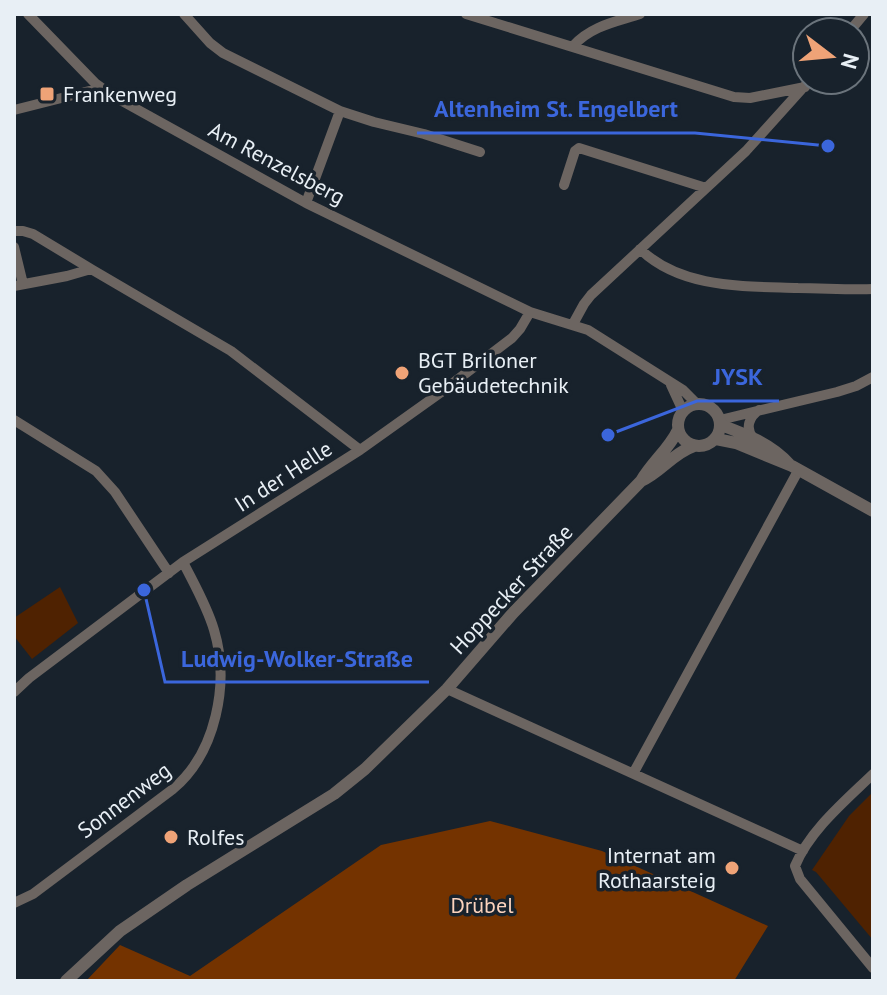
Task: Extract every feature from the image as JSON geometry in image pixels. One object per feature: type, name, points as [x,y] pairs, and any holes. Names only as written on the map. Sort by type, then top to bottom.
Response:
[{"type":"street","name":"Am Renzelsberg","points":[[28,14],[101,88],[306,203],[530,312]]},
{"type":"street","points":[[184,14],[223,53],[340,111],[480,152]]},
{"type":"street","points":[[466,14],[740,99],[791,88]]},
{"type":"street","points":[[573,46],[590,30],[640,14]]},
{"type":"street","points":[[14,110],[101,88]]},
{"type":"street","points":[[573,324],[591,295],[746,151],[796,96]]},
{"type":"street","points":[[306,203],[340,111]]},
{"type":"street","points":[[564,185],[575,151],[579,148],[706,188]]},
{"type":"street","points":[[14,231],[33,234],[231,351],[360,450]]},
{"type":"street","points":[[14,247],[18,285],[91,269]]},
{"type":"street","points":[[640,249],[665,269],[708,282],[873,289]]},
{"type":"street","points":[[530,312],[573,324],[594,334],[683,390],[697,404],[709,406],[718,414],[720,422],[716,439],[706,446],[694,446],[684,440],[678,430],[683,411],[697,404]]},
{"type":"street","name":"In der Helle","points":[[14,692],[183,562],[360,450],[440,393],[512,338],[530,312]]},
{"type":"street","points":[[720,422],[760,409],[837,392],[873,377]]},
{"type":"street","points":[[670,383],[683,411]]},
{"type":"street","points":[[753,438],[748,433],[748,425],[760,409]]},
{"type":"street","points":[[14,420],[96,471],[115,492],[169,573]]},
{"type":"street","points":[[720,422],[777,452],[795,468]]},
{"type":"street","name":"Hoppecker Straße","points":[[66,981],[101,947],[145,913],[334,794],[385,750],[447,689],[513,613],[641,481],[678,430]]},
{"type":"street","points":[[716,439],[736,443],[795,468],[873,511]]},
{"type":"street","name":"Hoppecker Straße","points":[[641,481],[694,446]]},
{"type":"street","points":[[634,772],[795,468]]},
{"type":"street","name":"Sonnenweg","points":[[14,903],[33,894],[173,789],[188,776],[202,754],[214,720],[221,678],[220,657],[210,617],[183,562]]},
{"type":"street","points":[[447,689],[803,851]]},
{"type":"street","points":[[873,774],[837,809],[803,851],[796,862],[795,871],[873,968]]},
{"type":"shaded area","points":[[60,587],[78,623],[32,659],[14,636],[14,618]]},
{"type":"shaded area","points":[[873,792],[873,940],[812,870],[849,816]]},
{"type":"green space","name":"Drübel","points":[[490,821],[602,851],[768,926],[734,981],[86,981],[120,945],[190,976],[381,845]]},
{"type":"place","name":"Frankenweg","points":[[47,94]]},
{"type":"place","name":"Altenheim St. Engelbert","points":[[828,146]]},
{"type":"place","name":"BGT Briloner Gebäudetechnik","points":[[402,373]]},
{"type":"place","name":"JYSK","points":[[608,435]]},
{"type":"place","name":"Ludwig-Wolker-Straße","points":[[144,590]]},
{"type":"place","name":"Rolfes","points":[[171,837]]},
{"type":"place","name":"Internat am Rothaarsteig","points":[[732,868]]}]
